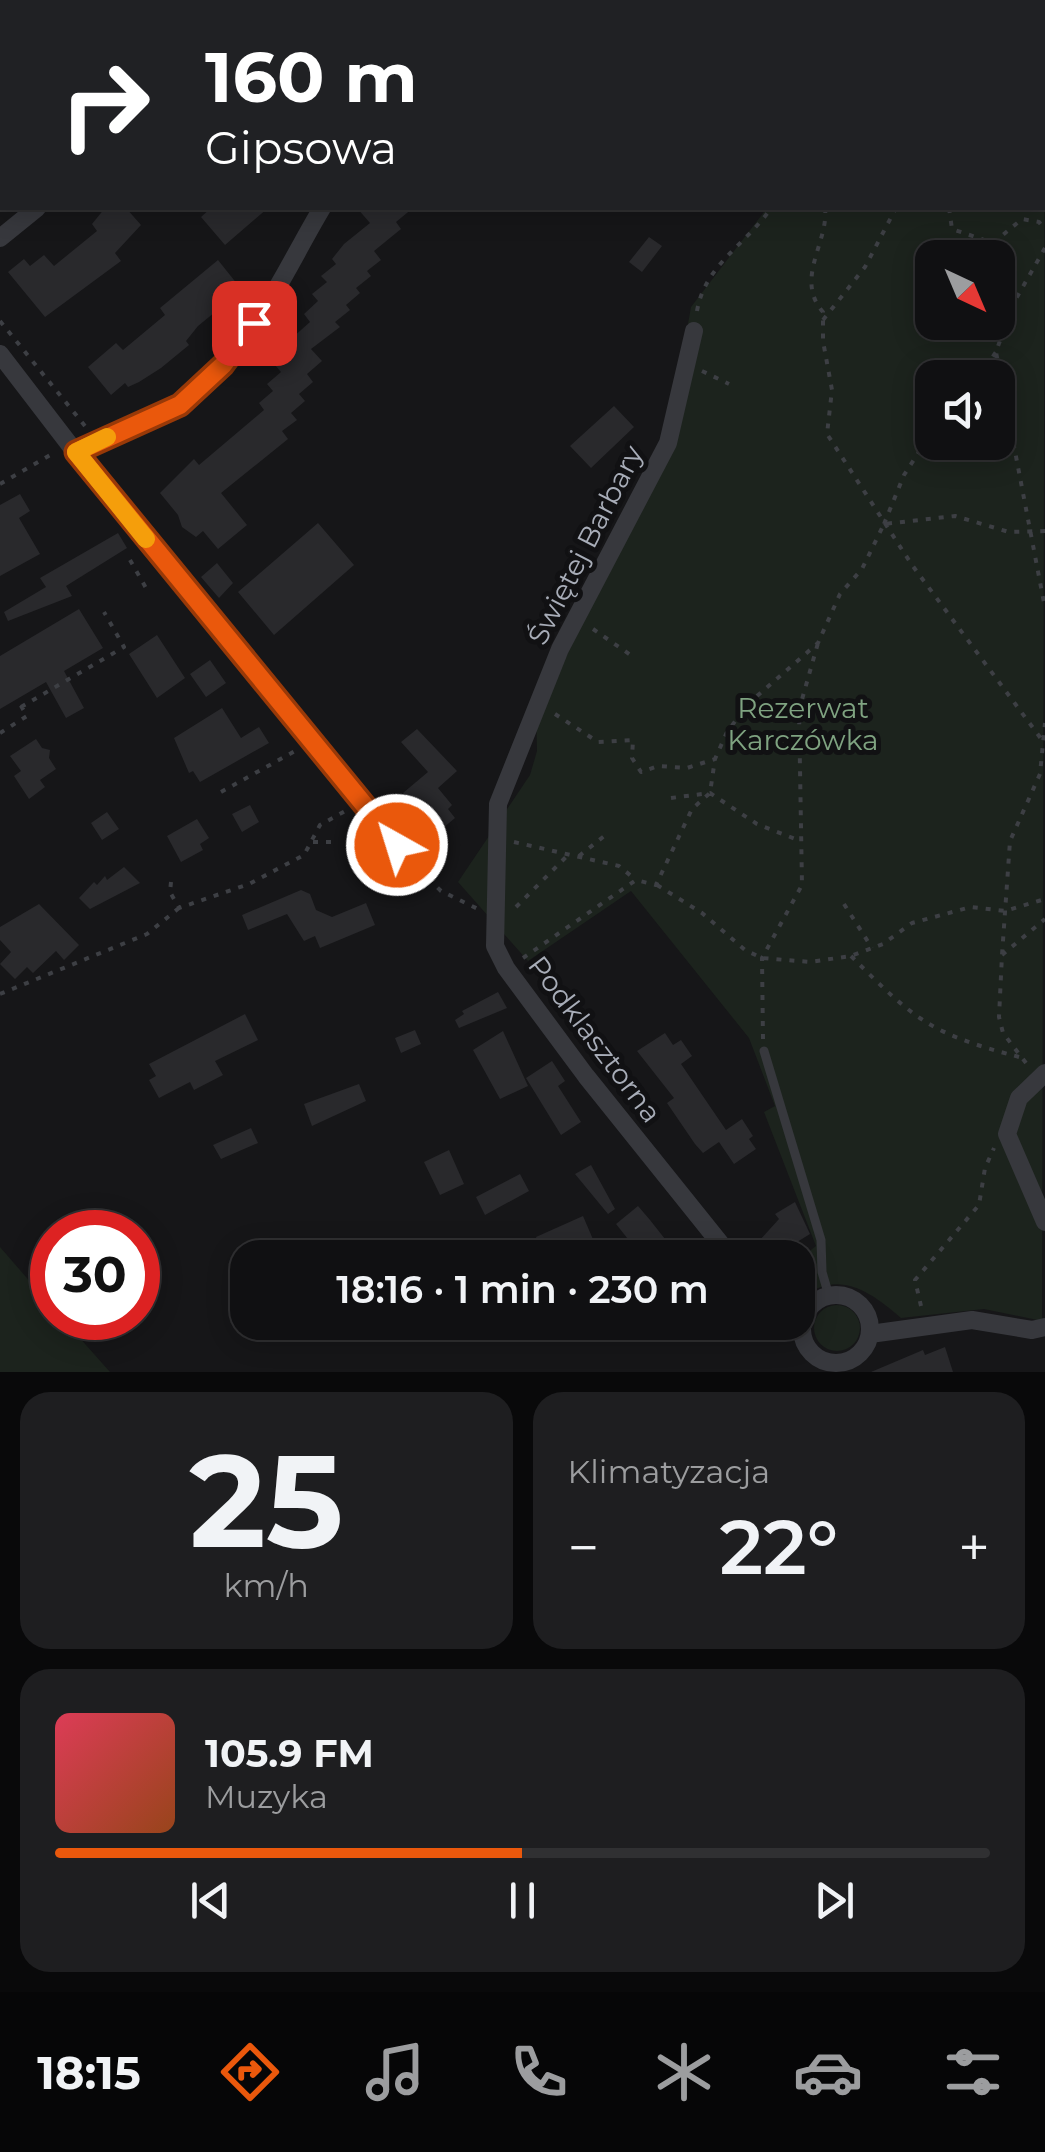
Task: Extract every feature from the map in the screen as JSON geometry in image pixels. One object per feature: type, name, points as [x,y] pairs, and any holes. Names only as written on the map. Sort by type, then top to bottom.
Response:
[{"type":"street","points":[[0,238],[35,210]]},
{"type":"street","points":[[76,452],[167,413],[207,382],[254,323],[321,210]]},
{"type":"street","name":"Świętej Barbary","points":[[495,928],[498,804],[577,617],[668,443],[694,331]]},
{"type":"street","points":[[0,354],[397,845]]},
{"type":"street","name":"Podklasztorna","points":[[495,928],[495,946],[506,968],[718,1240]]},
{"type":"street","points":[[1042,1076],[1019,1098],[1007,1134],[1045,1222]]},
{"type":"street","points":[[803,1340],[825,1366],[858,1355],[870,1334],[860,1304],[829,1296],[815,1303]]},
{"type":"street","points":[[870,1334],[972,1320],[1032,1330],[1045,1327]]},
{"type":"lane","points":[[764,1051],[822,1240],[822,1272],[829,1296]]},
{"type":"path","points":[[694,331],[705,284],[769,210]]},
{"type":"path","points":[[825,210],[826,221],[810,270],[824,320],[832,390],[827,434],[863,483],[884,524],[1044,743]]},
{"type":"path","points":[[824,320],[865,267],[895,210]]},
{"type":"path","points":[[949,210],[952,229],[993,243],[1022,219],[1039,222],[1045,230]]},
{"type":"path","points":[[990,360],[1013,304],[1045,248]]},
{"type":"path","points":[[0,321],[96,441]]},
{"type":"path","points":[[996,352],[1045,608]]},
{"type":"path","points":[[688,364],[729,384]]},
{"type":"path","points":[[0,484],[56,452]]},
{"type":"path","points":[[764,1051],[759,1004],[762,958],[802,885],[798,840],[799,710],[818,643],[840,594],[862,569],[915,458]]},
{"type":"path","points":[[884,524],[955,516],[1009,532],[1045,530]]},
{"type":"path","points":[[130,560],[146,588]]},
{"type":"path","points":[[22,707],[124,647],[104,612]]},
{"type":"path","points":[[577,617],[632,656]]},
{"type":"path","points":[[656,885],[692,809],[710,793],[715,759],[727,732],[749,703],[818,643]]},
{"type":"path","points":[[64,671],[68,679]]},
{"type":"path","points":[[0,733],[27,716],[17,699]]},
{"type":"path","points":[[536,707],[570,720],[598,742],[633,740],[632,758],[641,772],[658,766],[687,768],[715,759]]},
{"type":"path","points":[[1042,1076],[1003,1033],[999,1017],[1010,840],[1040,774],[1045,723]]},
{"type":"path","points":[[221,792],[312,740]]},
{"type":"path","points":[[671,798],[710,793],[757,824],[798,840]]},
{"type":"path","points":[[0,994],[146,934],[179,908],[249,884],[304,855],[320,825],[336,816]]},
{"type":"path","points":[[579,856],[608,833]]},
{"type":"path","points":[[496,836],[542,851],[619,866],[636,880],[656,885],[762,958],[810,962],[850,956],[926,919],[971,907],[1005,911],[1045,899]]},
{"type":"path","points":[[312,842],[334,842]]},
{"type":"path","points":[[397,845],[441,891],[480,910],[495,928],[569,854]]},
{"type":"path","points":[[506,968],[636,880]]},
{"type":"path","points":[[171,882],[170,892],[179,908]]},
{"type":"path","points":[[844,904],[872,948]]},
{"type":"path","points":[[1002,954],[1045,918]]},
{"type":"path","points":[[850,956],[909,1014],[946,1037],[1023,1058]]},
{"type":"path","points":[[925,1326],[915,1280],[979,1204],[985,1168],[1007,1134]]},
{"type":"green space","name":"Rezerwat Karczówka","points":[[765,210],[1045,210],[1042,1321],[984,1309],[901,1318],[876,1298],[851,1286],[838,1284],[815,1290],[815,1240],[764,1112],[775,1106],[749,1038],[631,891],[528,961],[458,882],[530,775],[537,751],[536,707],[566,657],[665,453],[691,307]]},
{"type":"green space","points":[[0,1247],[30,1282],[30,1340],[82,1340],[110,1372],[0,1372]]},
{"type":"green space","points":[[828,1307],[846,1307],[858,1319],[858,1337],[846,1349],[828,1349],[816,1337],[816,1319]]},
{"type":"building","points":[[103,210],[128,210],[141,225],[115,253],[121,261],[45,317],[8,272],[24,259],[30,266],[44,255],[54,266],[97,231],[92,224]]},
{"type":"building","points":[[209,210],[266,210],[225,245],[201,217]]},
{"type":"building","points":[[359,210],[411,210],[396,222],[401,229],[374,251],[381,260],[367,271],[371,276],[356,288],[360,293],[346,305],[350,310],[335,322],[340,327],[311,349],[322,361],[307,374],[313,382],[299,394],[305,401],[291,413],[297,420],[282,431],[288,439],[221,493],[247,525],[218,549],[203,531],[196,537],[182,527],[178,515],[160,493],[194,459],[199,465],[264,410],[259,403],[273,391],[267,384],[281,372],[275,365],[289,353],[283,346],[310,322],[304,314],[318,301],[312,294],[327,282],[321,276],[336,264],[332,259],[344,244],[370,223]]},
{"type":"building","points":[[649,237],[662,246],[642,272],[629,262]]},
{"type":"building","points":[[218,260],[242,290],[198,326],[186,341],[189,345],[161,368],[128,387],[125,383],[111,395],[88,367],[116,343],[123,350],[165,315],[160,308]]},
{"type":"building","points":[[614,406],[634,427],[591,468],[570,446]]},
{"type":"building","points":[[20,494],[30,511],[19,518],[40,554],[0,576],[0,505]]},
{"type":"building","points":[[318,523],[354,565],[274,635],[238,592]]},
{"type":"building","points":[[118,533],[127,548],[66,586],[72,596],[8,621],[4,612],[46,587],[40,578]]},
{"type":"building","points":[[217,563],[233,583],[219,598],[201,577]]},
{"type":"building","points":[[79,609],[103,648],[64,671],[84,708],[66,718],[46,682],[0,709],[0,656]]},
{"type":"building","points":[[157,635],[185,678],[157,698],[129,654]]},
{"type":"building","points":[[210,660],[226,683],[206,697],[190,674]]},
{"type":"building","points":[[222,708],[241,738],[259,727],[269,743],[200,782],[193,771],[189,773],[174,738]]},
{"type":"building","points":[[417,729],[457,771],[438,788],[452,805],[448,809],[455,818],[437,833],[403,793],[428,772],[401,742]]},
{"type":"building","points":[[36,739],[42,748],[50,750],[49,758],[56,769],[40,780],[45,787],[29,799],[14,776],[21,771],[10,756]]},
{"type":"building","points":[[250,805],[259,822],[242,832],[232,814]]},
{"type":"building","points":[[107,812],[119,829],[102,840],[91,823]]},
{"type":"building","points":[[197,819],[209,838],[200,844],[203,850],[181,862],[167,836]]},
{"type":"building","points":[[124,867],[140,883],[90,909],[79,898],[94,882],[97,885],[105,876],[107,880]]},
{"type":"building","points":[[301,890],[310,894],[316,910],[332,917],[366,903],[375,925],[320,948],[315,936],[304,941],[287,914],[248,930],[242,915]]},
{"type":"building","points":[[39,904],[79,945],[64,960],[56,951],[33,973],[27,967],[15,979],[0,964],[11,952],[0,940],[0,927]]},
{"type":"building","points":[[498,992],[507,1008],[459,1028],[455,1020],[464,1014],[462,1011]]},
{"type":"building","points":[[245,1014],[258,1040],[215,1061],[223,1075],[194,1090],[190,1082],[159,1098],[149,1080],[156,1076],[149,1064]]},
{"type":"building","points":[[415,1030],[421,1044],[401,1053],[395,1038]]},
{"type":"building","points":[[503,1031],[528,1086],[500,1099],[473,1050]]},
{"type":"building","points":[[665,1033],[673,1045],[681,1040],[692,1056],[681,1064],[726,1130],[742,1119],[753,1136],[749,1139],[756,1149],[734,1164],[719,1142],[703,1153],[695,1144],[667,1103],[674,1098],[637,1051]]},
{"type":"building","points":[[552,1061],[565,1081],[558,1086],[581,1122],[561,1135],[526,1078]]},
{"type":"building","points":[[359,1084],[366,1101],[312,1126],[304,1104]]},
{"type":"building","points":[[251,1128],[258,1143],[221,1159],[213,1145]]},
{"type":"building","points":[[449,1150],[464,1184],[440,1195],[424,1162]]},
{"type":"building","points":[[591,1165],[615,1209],[608,1214],[575,1174]]},
{"type":"building","points":[[520,1174],[529,1191],[485,1215],[476,1197]]},
{"type":"building","points":[[795,1202],[810,1234],[800,1240],[760,1240],[779,1219],[775,1214]]},
{"type":"building","points":[[638,1206],[665,1240],[629,1240],[616,1224]]},
{"type":"building","points":[[583,1216],[593,1240],[537,1240],[536,1237]]},
{"type":"building","points":[[945,1347],[953,1372],[871,1372],[923,1350],[925,1355]]},
{"type":"slow traffic","points":[[107,437],[76,452],[146,539]]},
{"type":"route","points":[[254,323],[223,365],[180,405],[76,452],[397,845]]}]
